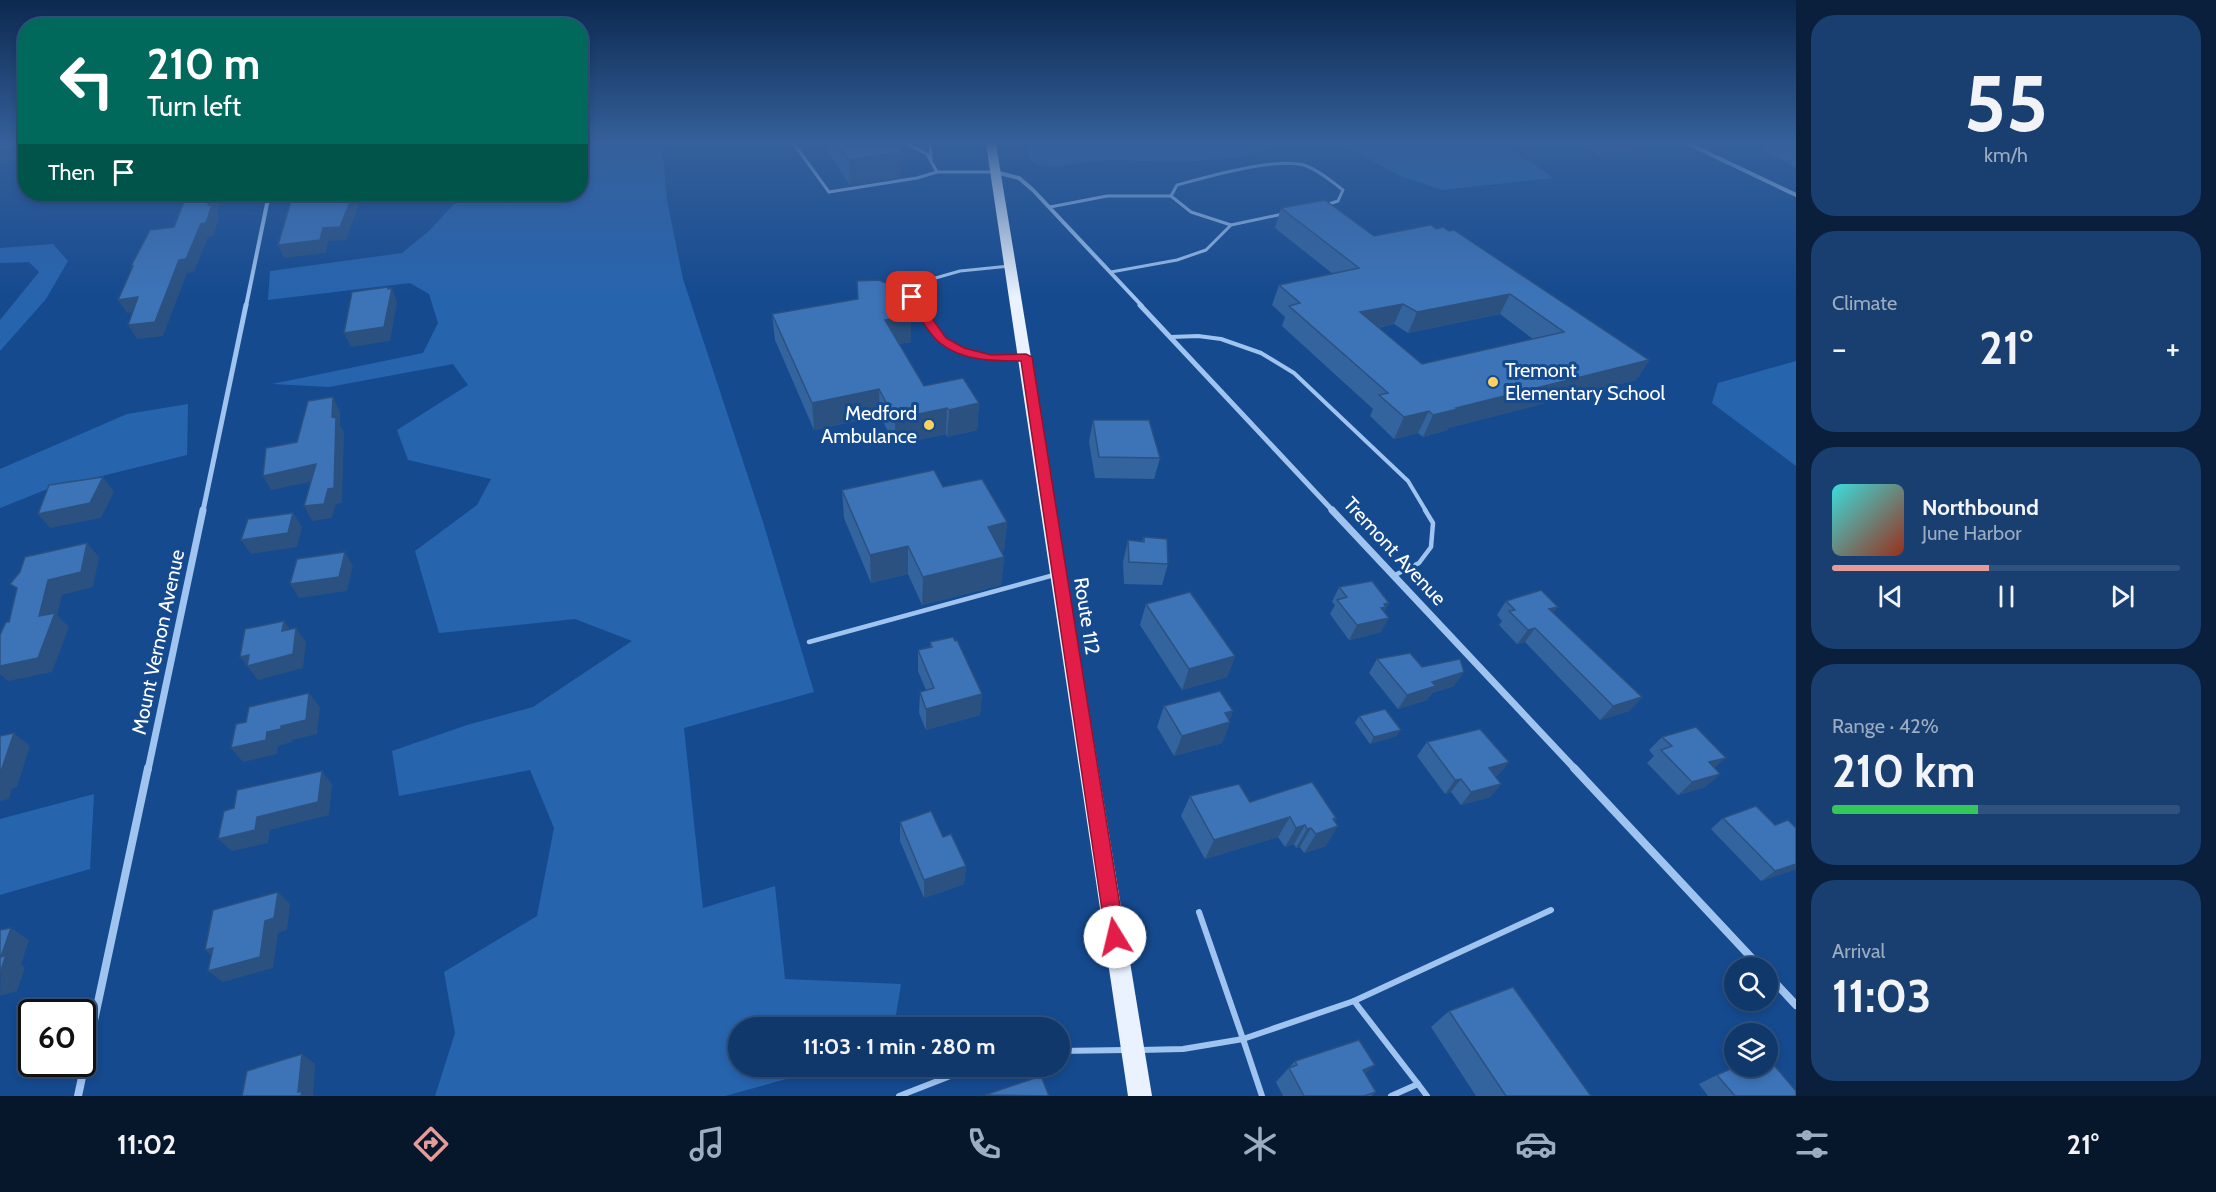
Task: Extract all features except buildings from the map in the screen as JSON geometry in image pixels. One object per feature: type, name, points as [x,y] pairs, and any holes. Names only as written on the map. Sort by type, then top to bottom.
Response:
[{"type":"main road","name":"Route 112","points":[[999,195],[1140,1096]]},
{"type":"street","name":"Tremont Avenue","points":[[1037,195],[1751,957]]},
{"type":"street","name":"Mount Vernon Avenue","points":[[78,1096],[268,201]]},
{"type":"street","points":[[1778,986],[1796,1005]]},
{"type":"lane","points":[[1325,206],[1337,203],[1342,195]]},
{"type":"lane","points":[[1050,207],[1107,196],[1171,196],[1180,206],[1205,219],[1232,225],[1290,213]]},
{"type":"lane","points":[[1111,272],[1177,260],[1206,250],[1232,225]]},
{"type":"lane","points":[[1011,266],[926,278],[911,285],[909,290],[942,340],[960,351],[991,358],[1026,357]]},
{"type":"lane","points":[[1171,337],[1198,336],[1221,339],[1261,353],[1294,373],[1408,481],[1433,523],[1431,547],[1419,563],[1393,576]]},
{"type":"lane","points":[[809,642],[1059,573]]},
{"type":"lane","points":[[1070,1051],[1183,1048],[1243,1039],[1354,1001],[1551,909]]},
{"type":"lane","points":[[1199,912],[1262,1096]]},
{"type":"lane","points":[[1354,1001],[1427,1096]]},
{"type":"lane","points":[[899,1096],[948,1077]]},
{"type":"lane","points":[[1391,1096],[1418,1084]]},
{"type":"shaded area","points":[[588,195],[667,195],[683,279],[763,522],[814,692],[684,728],[703,908],[775,886],[785,979],[901,984],[896,1017],[728,1017],[728,1077],[793,1077],[725,1096],[435,1096],[455,1033],[444,972],[537,916],[554,828],[530,770],[399,796],[392,751],[467,725],[533,707],[632,641],[575,619],[439,633],[415,551],[477,505],[491,479],[408,460],[397,430],[468,385],[453,364],[329,387],[272,384],[423,353],[438,323],[429,294],[410,283],[268,300],[270,271],[402,253],[430,230],[454,204],[467,201],[588,201]]},
{"type":"shaded area","points":[[53,244],[68,261],[46,299],[0,351],[0,320],[39,272],[29,262],[0,263],[0,248]]},
{"type":"shaded area","points":[[1796,361],[1796,466],[1712,403],[1718,383]]},
{"type":"shaded area","points":[[188,404],[187,455],[45,490],[0,508],[0,469],[127,414]]},
{"type":"shaded area","points":[[94,794],[90,869],[0,895],[0,819]]},
{"type":"place","name":"Tremont Elementary School","points":[[1493,382]]},
{"type":"place","name":"Medford Ambulance","points":[[929,425]]},
{"type":"route","points":[[912,297],[942,340],[960,351],[991,358],[1026,357],[1115,937]]}]
